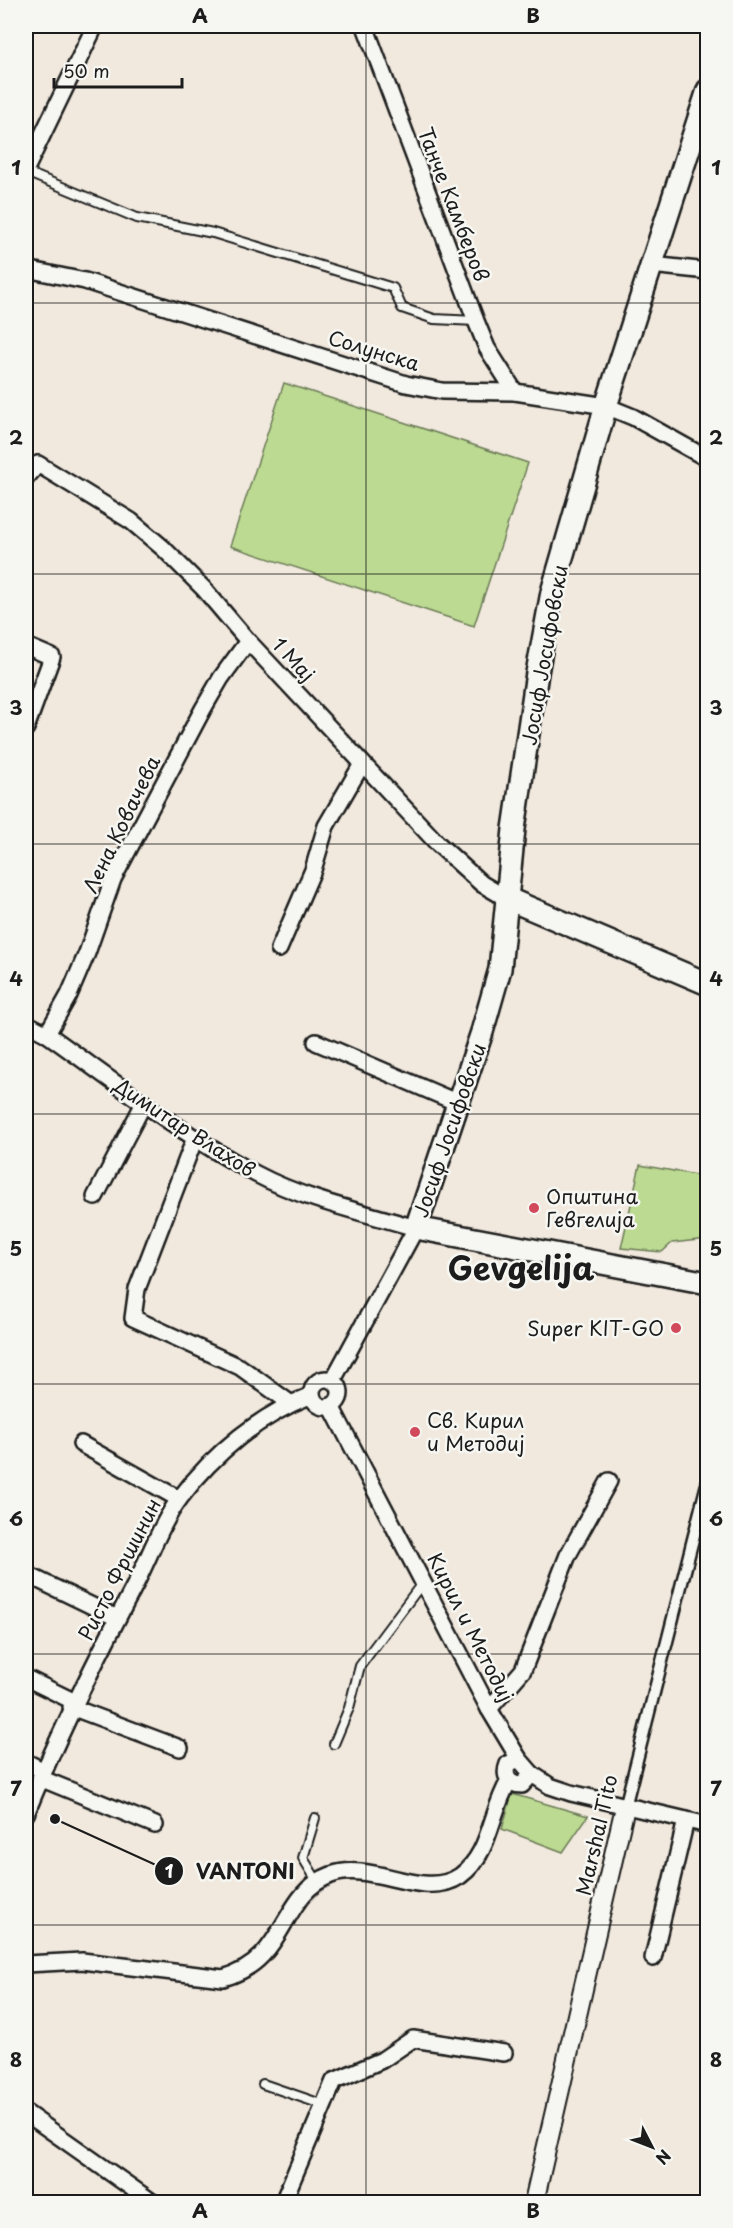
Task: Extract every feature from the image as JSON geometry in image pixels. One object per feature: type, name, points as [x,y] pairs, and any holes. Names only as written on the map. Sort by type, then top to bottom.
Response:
[{"type":"main road","name":"Јосиф Јосифовски","points":[[416,1228],[500,969],[507,897],[537,673],[552,592],[606,406],[708,90]]},
{"type":"main road","points":[[507,897],[708,984]]},
{"type":"main road","name":"Димитар Влахов","points":[[416,1228],[708,1283]]},
{"type":"street","points":[[26,170],[95,26]]},
{"type":"street","name":"Танче Камберов","points":[[365,26],[487,348],[515,392]]},
{"type":"street","points":[[651,265],[708,271]]},
{"type":"street","name":"Солунска","points":[[26,269],[85,281],[406,384],[442,391],[515,392],[606,406],[633,417],[708,459]]},
{"type":"street","name":"1 Мај","points":[[26,478],[38,464],[131,521],[204,589],[248,641],[438,844],[482,884],[507,897]]},
{"type":"street","name":"Лена Ковачева","points":[[47,1034],[69,994],[87,953],[113,879],[207,702],[248,641]]},
{"type":"street","points":[[26,646],[52,657],[26,728]]},
{"type":"street","points":[[279,949],[313,870],[326,826],[362,764]]},
{"type":"street","name":"Димитар Влахов","points":[[26,1023],[47,1034],[195,1138],[256,1174],[297,1191],[416,1228]]},
{"type":"street","points":[[316,1042],[458,1103]]},
{"type":"street","points":[[95,1197],[144,1103]]},
{"type":"street","points":[[195,1138],[137,1289],[133,1318],[240,1367],[290,1403]]},
{"type":"street","points":[[333,1380],[416,1228]]},
{"type":"street","points":[[333,1380],[339,1387],[340,1396],[331,1406],[321,1406],[312,1395],[318,1381],[333,1380]]},
{"type":"street","name":"Ристо Фршинин","points":[[26,1814],[73,1704],[179,1499],[214,1459],[251,1427],[290,1403],[312,1395]]},
{"type":"street","name":"Кирил и Методиј","points":[[331,1406],[489,1709],[519,1759],[532,1774],[550,1786],[571,1793],[708,1825]]},
{"type":"street","points":[[81,1444],[179,1499]]},
{"type":"street","name":"Marshal Tito","points":[[534,2202],[625,1807],[708,1480]]},
{"type":"street","points":[[489,1709],[523,1670],[568,1555],[609,1481]]},
{"type":"street","points":[[26,1574],[117,1618]]},
{"type":"street","points":[[26,1678],[73,1704],[180,1748]]},
{"type":"street","points":[[519,1759],[508,1764],[506,1776],[509,1781],[515,1785],[522,1785],[532,1774]]},
{"type":"street","points":[[26,1762],[42,1774],[155,1825]]},
{"type":"street","points":[[26,1964],[45,1961],[82,1961],[223,1978],[243,1973],[255,1965],[268,1951],[296,1904],[316,1881],[345,1871],[364,1871],[406,1881],[437,1884],[458,1878],[480,1857],[498,1801],[509,1781]]},
{"type":"street","points":[[653,1958],[686,1820]]},
{"type":"street","points":[[283,2202],[334,2081],[382,2060],[413,2039],[504,2053]]},
{"type":"street","points":[[26,2113],[152,2202]]},
{"type":"lane","points":[[26,170],[137,218],[213,234],[393,288],[402,309],[434,319],[476,321]]},
{"type":"lane","points":[[334,1744],[349,1708],[360,1666],[424,1581]]},
{"type":"lane","points":[[315,1818],[303,1858],[316,1881]]},
{"type":"lane","points":[[263,2084],[324,2105]]},
{"type":"green space","points":[[284,383],[528,463],[474,626],[230,546]]},
{"type":"green space","points":[[640,1165],[707,1177],[707,1239],[672,1243],[662,1252],[621,1248]]},
{"type":"green space","points":[[512,1794],[588,1816],[563,1852],[502,1829]]},
{"type":"place","name":"Општина Гевгелија","points":[[534,1208]]},
{"type":"place","name":"Super KIT-GO","points":[[676,1328]]},
{"type":"place","name":"Св. Кирил и Методиј","points":[[415,1432]]},
{"type":"place","name":"VANTONI","points":[[55,1819]]},
{"type":"district","name":"Gevgelija","points":[[521,1267]]}]
